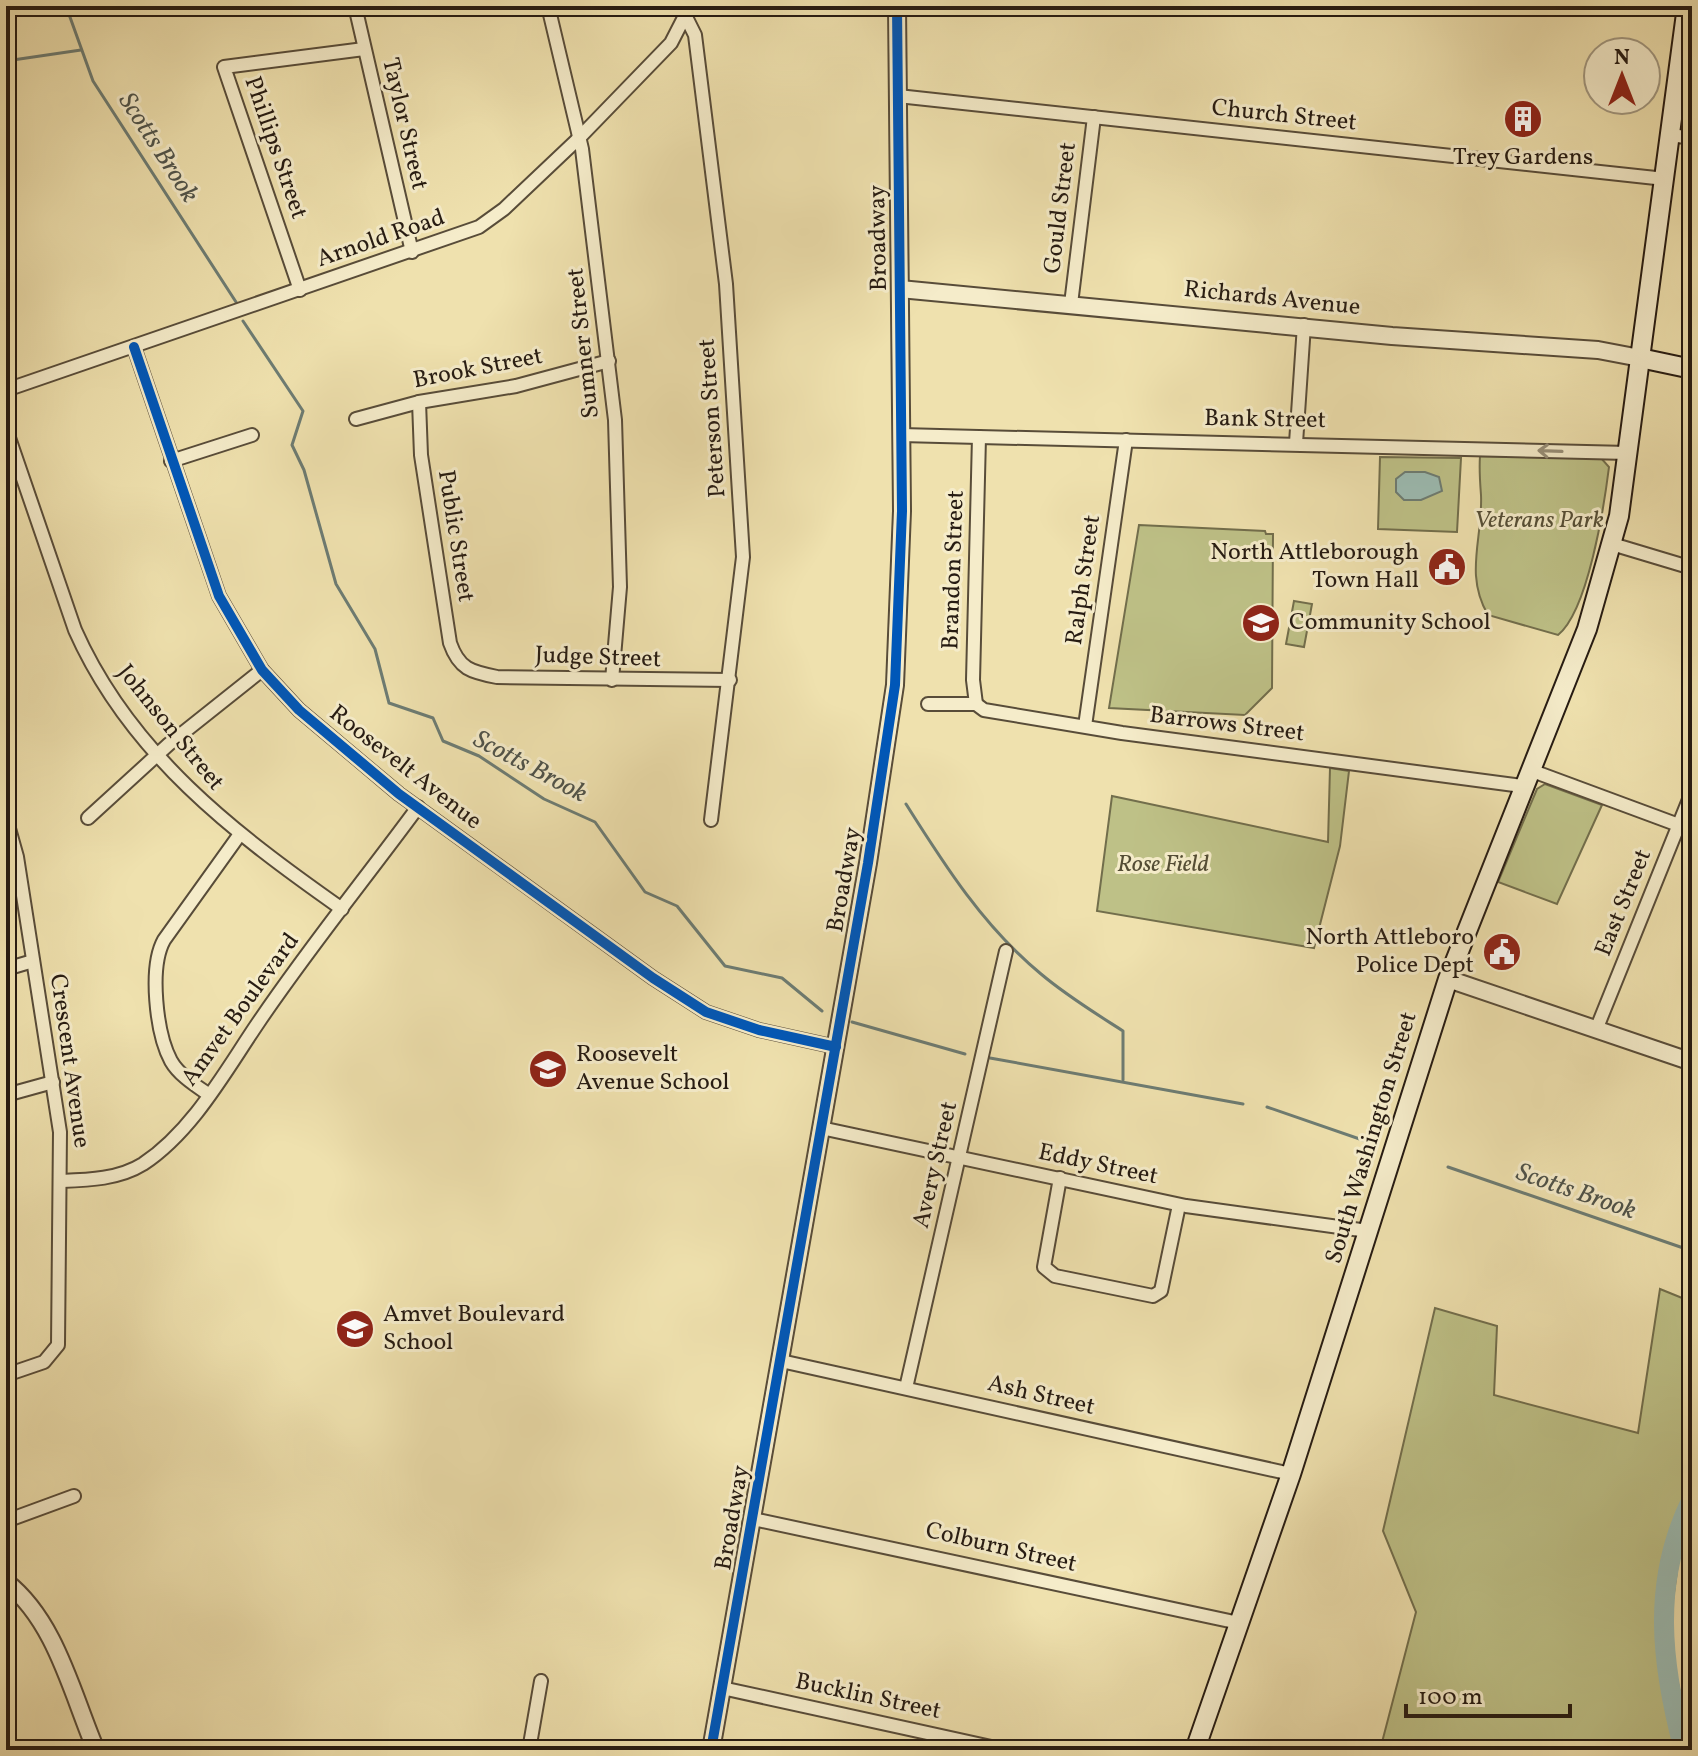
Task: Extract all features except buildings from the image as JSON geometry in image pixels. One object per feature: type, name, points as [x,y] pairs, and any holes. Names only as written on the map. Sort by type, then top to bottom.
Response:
[{"type":"main road","name":"South Washington Street","points":[[1195,1750],[1291,1474],[1448,979],[1587,629],[1612,544],[1628,453],[1689,10]]},
{"type":"main road","points":[[1640,358],[1692,369]]},
{"type":"street","name":"Taylor Street","points":[[355,6],[412,252]]},
{"type":"street","name":"Sumner Street","points":[[548,6],[579,138],[609,361],[620,509],[620,587],[612,680]]},
{"type":"street","name":"Broadway","points":[[711,1750],[880,793],[895,685],[901,574],[897,6]]},
{"type":"street","name":"Arnold Road","points":[[6,390],[412,252],[487,222],[579,138],[671,43],[688,11]]},
{"type":"street","name":"Peterson Street","points":[[688,11],[695,35],[716,190],[743,557],[711,820]]},
{"type":"street","name":"Phillips Street","points":[[300,290],[224,67],[364,49]]},
{"type":"street","name":"Church Street","points":[[898,96],[1665,179]]},
{"type":"street","name":"Gould Street","points":[[1071,304],[1094,117]]},
{"type":"street","points":[[1671,135],[1692,138]]},
{"type":"street","name":"Richards Avenue","points":[[900,289],[1304,325],[1392,336],[1598,350],[1640,358]]},
{"type":"street","points":[[1296,443],[1304,325]]},
{"type":"street","name":"Roosevelt Avenue","points":[[134,347],[219,596],[262,670],[345,752],[653,978],[706,1012],[759,1030],[836,1047]]},
{"type":"street","name":"Brook Street","points":[[356,419],[419,402],[516,386],[609,361]]},
{"type":"street","name":"Public Street","points":[[419,402],[421,455],[450,643],[456,661],[467,671]]},
{"type":"street","name":"Johnson Street","points":[[6,429],[46,552],[88,659],[119,708],[210,810],[342,909]]},
{"type":"street","points":[[171,461],[252,435]]},
{"type":"street","name":"Bank Street","points":[[901,435],[1628,453]]},
{"type":"street","name":"Brandon Street","points":[[976,704],[973,680],[979,437]]},
{"type":"street","name":"Ralph Street","points":[[1085,726],[1126,440]]},
{"type":"street","points":[[1612,544],[1692,568]]},
{"type":"street","points":[[88,818],[158,753],[262,670]]},
{"type":"street","name":"Judge Street","points":[[467,671],[497,677],[730,680]]},
{"type":"street","name":"Barrows Street","points":[[928,704],[976,704],[984,710],[1085,726],[1526,778],[1692,830]]},
{"type":"street","name":"East Street","points":[[1596,1030],[1692,792]]},
{"type":"street","name":"Amvet Boulevard","points":[[61,1181],[109,1177],[139,1166],[173,1139],[418,807]]},
{"type":"street","name":"Crescent Avenue","points":[[6,818],[53,1082],[61,1181],[58,1345],[44,1362],[6,1375]]},
{"type":"street","points":[[208,1094],[171,1061],[155,982],[155,959],[164,940],[240,834]]},
{"type":"street","name":"Avery Street","points":[[906,1388],[1006,951]]},
{"type":"street","points":[[6,969],[33,961]]},
{"type":"street","points":[[1448,979],[1692,1062]]},
{"type":"street","points":[[6,1095],[53,1082]]},
{"type":"street","name":"Eddy Street","points":[[821,1128],[1179,1205],[1368,1231]]},
{"type":"street","points":[[1060,1178],[1044,1267],[1055,1276],[1153,1296],[1161,1291],[1179,1205]]},
{"type":"street","name":"Ash Street","points":[[781,1361],[1291,1474]]},
{"type":"street","points":[[6,1521],[74,1496]]},
{"type":"street","name":"Colburn Street","points":[[753,1519],[1239,1623]]},
{"type":"street","points":[[6,1582],[29,1604],[43,1624],[96,1750]]},
{"type":"street","points":[[529,1750],[541,1681]]},
{"type":"street","name":"Bucklin Street","points":[[722,1688],[1005,1750]]},
{"type":"green space","name":"Veterans Park","points":[[1480,456],[1601,458],[1609,467],[1599,531],[1586,582],[1569,623],[1558,635],[1488,615],[1481,600],[1476,571],[1481,511]]},
{"type":"green space","points":[[1380,457],[1461,458],[1457,532],[1378,529]]},
{"type":"green space","points":[[1139,525],[1265,531],[1266,534],[1273,534],[1272,688],[1245,715],[1109,708]]},
{"type":"green space","points":[[1294,601],[1312,604],[1304,647],[1286,644]]},
{"type":"green space","name":"Rose Field","points":[[1330,768],[1349,771],[1340,846],[1314,948],[1097,911],[1112,796],[1328,842]]},
{"type":"green space","points":[[1545,784],[1602,805],[1557,904],[1498,882],[1537,789]]},
{"type":"green space","points":[[1660,1289],[1692,1302],[1692,1513],[1683,1527],[1668,1636],[1692,1750],[1380,1750],[1416,1612],[1383,1531],[1435,1308],[1497,1326],[1494,1395],[1638,1433]]},
{"type":"water","points":[[1405,472],[1425,472],[1439,477],[1442,491],[1421,500],[1404,500],[1396,492],[1396,479]]},
{"type":"waterway","name":"Scotts Brook","points":[[66,6],[93,81],[236,302]]},
{"type":"waterway","points":[[6,61],[81,50]]},
{"type":"waterway","name":"Scotts Brook","points":[[243,321],[303,411],[292,445],[304,470],[336,584],[375,649],[389,703],[433,718],[443,741],[479,756],[544,799],[595,822],[645,892],[677,906],[725,966],[782,978],[822,1011]]},
{"type":"waterway","points":[[906,804],[951,873],[1020,956],[1081,1004],[1123,1031],[1123,1080]]},
{"type":"waterway","name":"Scotts Brook","points":[[852,1022],[965,1054]]},
{"type":"waterway","name":"Scotts Brook","points":[[990,1058],[1243,1104]]},
{"type":"waterway","name":"Scotts Brook","points":[[1267,1107],[1377,1145]]},
{"type":"waterway","name":"Scotts Brook","points":[[1448,1167],[1692,1251]]},
{"type":"waterway","points":[[1684,1750],[1670,1686],[1664,1623],[1670,1561],[1692,1499]]},
{"type":"cycle path","points":[[711,1750],[868,863],[895,685],[902,511],[897,6]]},
{"type":"cycle path","points":[[134,347],[219,596],[262,670],[299,710],[399,794],[653,978],[706,1012],[759,1030],[836,1047]]},
{"type":"place","name":"Trey Gardens","points":[[1523,119]]},
{"type":"place","name":"North Attleborough Town Hall","points":[[1447,567]]},
{"type":"place","name":"Community School","points":[[1261,623]]},
{"type":"place","name":"North Attleboro Police Dept","points":[[1502,952]]},
{"type":"place","name":"Roosevelt Avenue School","points":[[548,1069]]},
{"type":"place","name":"Amvet Boulevard School","points":[[355,1329]]}]
